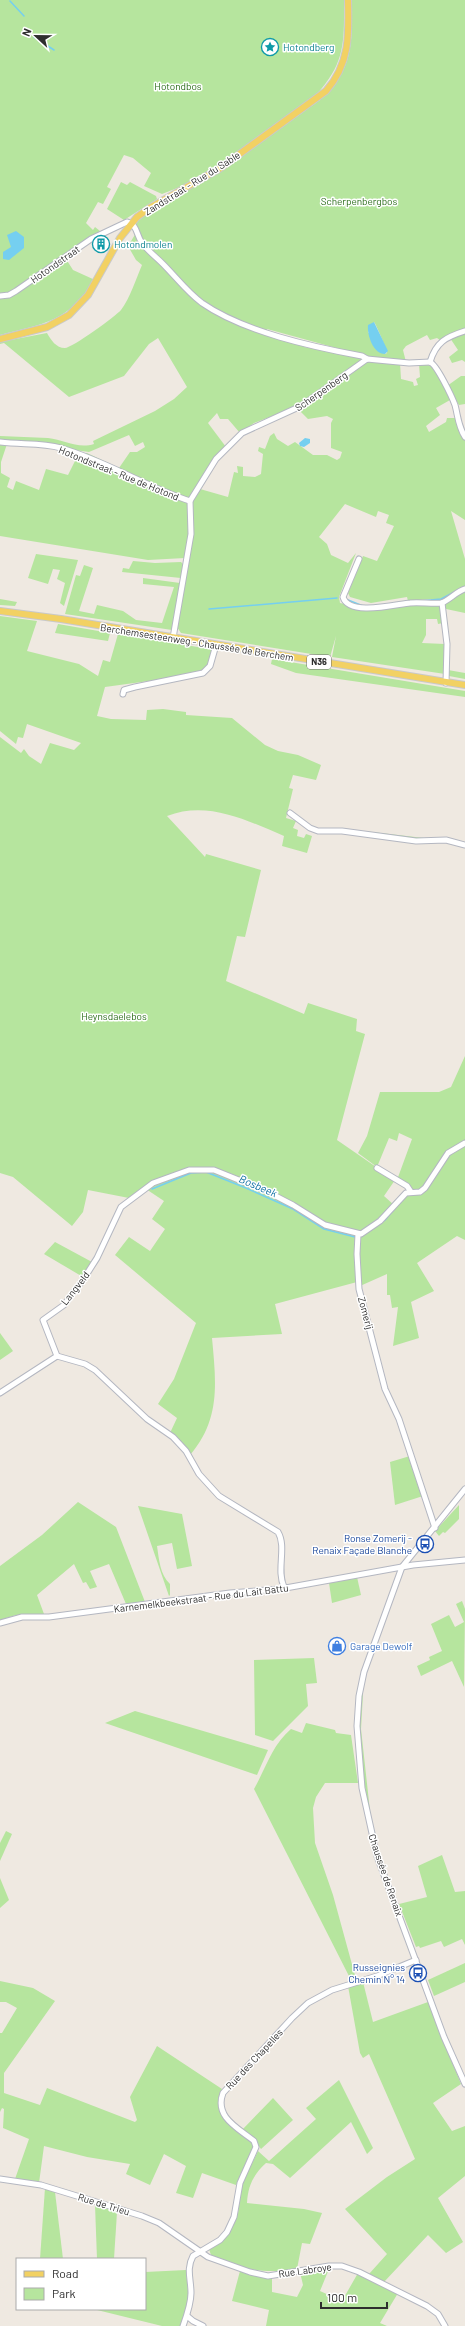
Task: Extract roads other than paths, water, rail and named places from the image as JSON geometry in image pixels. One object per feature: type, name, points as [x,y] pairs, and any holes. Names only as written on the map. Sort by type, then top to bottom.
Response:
[{"type":"main road","name":"Zandstraat - Rue du Sable","points":[[0,339],[47,327],[77,308],[94,286],[120,238],[146,210],[219,169],[326,91],[338,75],[346,55],[348,0]]},
{"type":"main road","name":"Berchemsesteenweg - Chaussée de Berchem","points":[[0,611],[465,686]]},
{"type":"street","name":"Hotondstraat","points":[[0,296],[9,295],[16,291],[91,239],[123,222],[133,225]]},
{"type":"street","points":[[133,225],[142,243],[188,290],[210,307],[248,325],[310,346],[362,356],[367,359],[412,364],[430,362]]},
{"type":"street","points":[[430,362],[434,349],[440,342],[465,331]]},
{"type":"street","name":"Scherpenberg","points":[[190,501],[216,459],[242,433],[301,406],[367,359]]},
{"type":"street","points":[[430,362],[455,404],[458,422],[465,437]]},
{"type":"street","name":"Hotondstraat - Rue de Hotond","points":[[0,442],[39,444],[61,448],[135,478],[163,492],[190,501]]},
{"type":"street","points":[[173,638],[191,534],[190,501]]},
{"type":"street","points":[[359,559],[345,592],[344,599],[347,602],[372,609],[412,603],[442,603],[452,595],[465,589]]},
{"type":"street","points":[[442,603],[447,644],[446,683]]},
{"type":"street","points":[[123,694],[124,690],[135,686],[203,673],[210,666],[216,645]]},
{"type":"street","points":[[290,813],[310,828],[318,831],[342,831],[416,841],[446,840],[465,846]]},
{"type":"street","points":[[358,1234],[376,1224],[402,1196],[411,1192],[420,1192],[425,1188],[448,1154],[465,1143]]},
{"type":"street","name":"Langveld","points":[[57,1356],[43,1320],[64,1305],[83,1280],[97,1258],[121,1207],[144,1188],[172,1175],[196,1168],[214,1170],[266,1191],[293,1205],[325,1226],[358,1234]]},
{"type":"street","points":[[377,1168],[407,1186],[411,1192]]},
{"type":"street","name":"Zomerij","points":[[358,1234],[356,1254],[359,1289],[385,1389],[399,1419],[435,1528]]},
{"type":"street","points":[[0,1393],[57,1356],[84,1364],[95,1370],[146,1419],[173,1437],[186,1451],[199,1474],[219,1496],[278,1532],[281,1541],[281,1572],[284,1587]]},
{"type":"street","points":[[402,1567],[465,1490]]},
{"type":"street","name":"Karnemelkbeekstraat - Rue du Lait Battu","points":[[0,1623],[22,1617],[49,1617],[284,1587],[402,1567],[465,1560]]},
{"type":"street","name":"Chaussée de Renaix","points":[[402,1567],[364,1672],[358,1703],[357,1738],[362,1788],[374,1843],[444,2037],[465,2084]]},
{"type":"street","name":"Rue des Chapelles","points":[[199,2252],[220,2240],[227,2232],[234,2217],[240,2183],[256,2147],[254,2141],[222,2114],[220,2100],[226,2087],[308,2003],[332,1990],[377,1976],[416,1960]]},
{"type":"street","name":"Rue de Trieu","points":[[0,2179],[41,2186],[142,2216],[176,2234],[199,2252]]},
{"type":"street","points":[[183,2326],[187,2316],[191,2292],[188,2268],[193,2256],[199,2252]]},
{"type":"street","name":"Rue Labroye","points":[[199,2252],[236,2268],[268,2276],[329,2266],[346,2267],[427,2306],[438,2314],[445,2326]]},
{"type":"street","points":[[187,2316],[203,2326]]},
{"type":"water","points":[[16,231],[24,237],[24,248],[9,260],[3,259],[3,252],[11,247],[7,235]]},
{"type":"water","points":[[374,322],[388,351],[385,354],[377,351],[370,339],[368,325]]},
{"type":"water","points":[[305,438],[310,439],[310,443],[304,447],[300,446],[299,443]]},
{"type":"waterway","points":[[10,1],[24,16]]},
{"type":"waterway","points":[[34,37],[54,50]]},
{"type":"waterway","points":[[420,601],[441,599],[462,588]]},
{"type":"waterway","points":[[209,609],[337,598]]},
{"type":"waterway","points":[[348,600],[363,606]]},
{"type":"waterway","name":"Bosbeek","points":[[152,1189],[191,1173],[206,1172],[293,1209],[324,1229],[355,1237]]},
{"type":"waterway","points":[[368,1232],[385,1220],[395,1208]]},
{"type":"place","name":"Hotondberg","points":[[270,47]]},
{"type":"place","name":"Hotondmolen","points":[[101,244]]},
{"type":"place","name":"Ronse Zomerij - Renaix Façade Blanche","points":[[425,1544]]},
{"type":"place","name":"Garage Dewolf","points":[[337,1646]]},
{"type":"place","name":"Russeignies Chemin N° 14","points":[[418,1973]]},
{"type":"park label","name":"Hotondbos","points":[[178,86]]},
{"type":"park label","name":"Scherpenbergbos","points":[[359,201]]},
{"type":"park label","name":"Heynsdaelebos","points":[[114,1016]]}]
